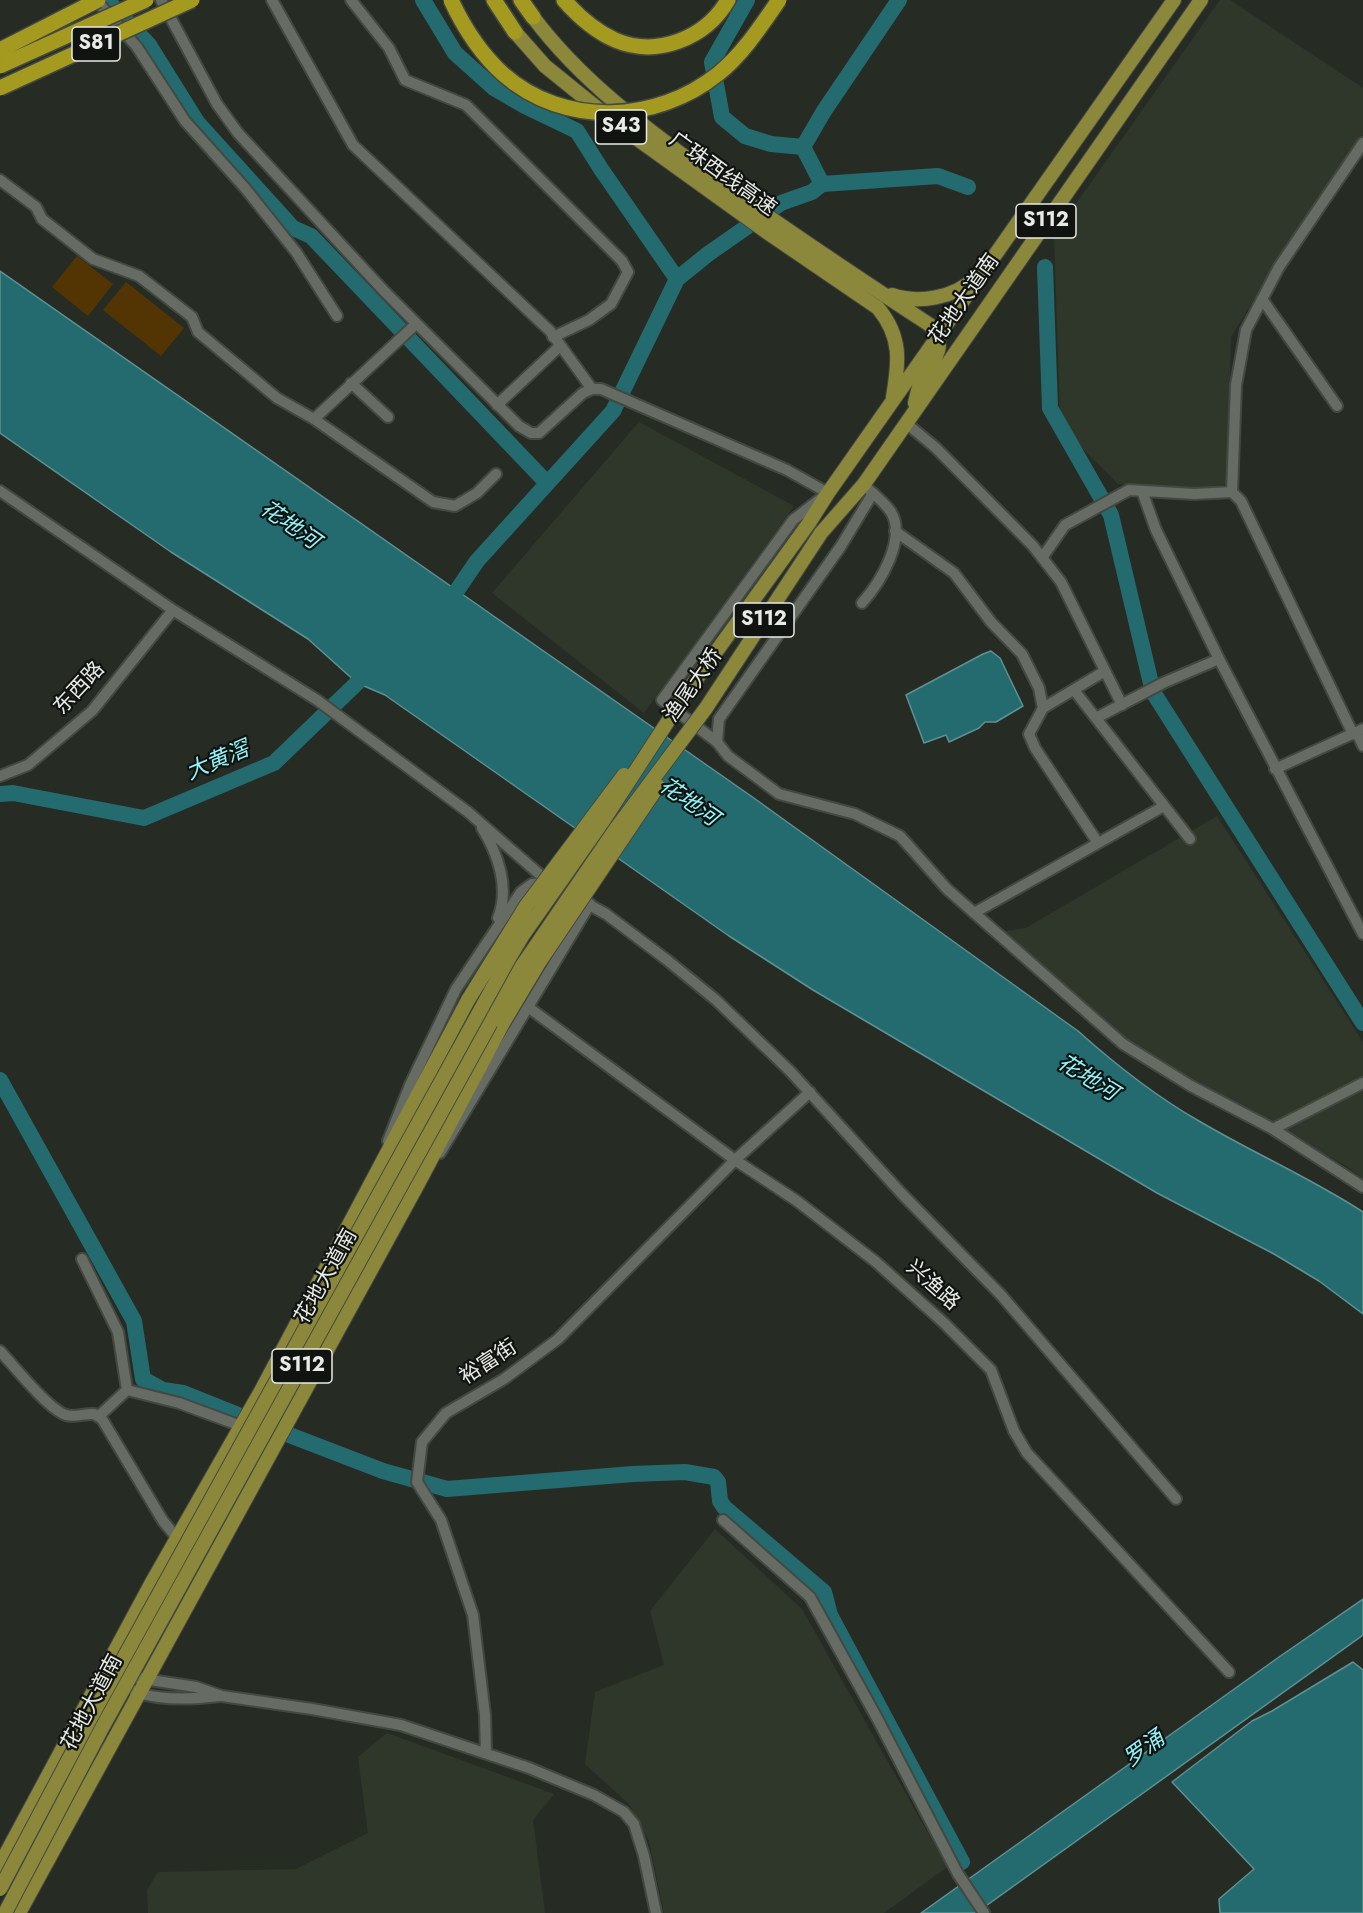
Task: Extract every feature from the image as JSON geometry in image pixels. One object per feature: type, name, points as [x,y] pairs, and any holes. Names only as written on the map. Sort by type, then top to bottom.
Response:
[{"type":"highway","points":[[0,50],[97,0]]},
{"type":"highway","name":"S81","points":[[0,66],[146,0]]},
{"type":"highway","name":"S81","points":[[0,88],[192,0]]},
{"type":"highway","points":[[451,0],[475,44],[517,86],[557,105],[581,111],[606,113],[653,108],[703,85],[742,51],[779,0]]},
{"type":"highway","name":"广珠西线高速","points":[[494,0],[515,32]]},
{"type":"highway","name":"广珠西线高速","points":[[521,0],[533,17]]},
{"type":"highway","points":[[564,0],[585,22],[609,37],[622,43],[644,46],[682,40],[702,29],[726,4]]},
{"type":"main road","name":"花地大道南","points":[[0,1889],[89,1721],[508,960],[687,692],[809,523],[1174,0]]},
{"type":"main road","name":"花地大道南","points":[[821,533],[868,488],[908,420],[1201,0]]},
{"type":"main road","name":"广珠西线高速","points":[[533,17],[564,56],[603,93],[740,206]]},
{"type":"main road","name":"广珠西线高速","points":[[515,32],[537,58],[583,98],[776,230]]},
{"type":"main road","name":"S43","points":[[776,230],[875,287],[930,325],[937,337]]},
{"type":"main road","name":"S43","points":[[776,230],[878,308],[889,322],[896,337],[898,363],[892,402]]},
{"type":"main road","points":[[875,287],[904,299],[915,300],[946,295],[970,282],[987,266]]},
{"type":"main road","points":[[908,420],[921,381],[936,358],[939,348],[937,337]]},
{"type":"main road","points":[[892,402],[901,400],[909,403],[908,420]]},
{"type":"main road","name":"渔尾大桥","points":[[615,830],[706,708],[821,533]]},
{"type":"main road","points":[[381,1165],[468,1000],[496,953],[542,884],[687,692]]},
{"type":"main road","points":[[418,1184],[503,1023],[540,961],[637,819],[706,708]]},
{"type":"main road","name":"花地大道南","points":[[5,1913],[102,1728],[522,966],[615,830]]},
{"type":"main road","name":"花地大道南","points":[[0,1865],[102,1673],[241,1425],[381,1165]]},
{"type":"main road","name":"花地大道南","points":[[19,1913],[418,1184]]},
{"type":"street","points":[[97,0],[137,47],[185,121],[245,188],[296,252],[337,316]]},
{"type":"street","points":[[161,0],[225,117],[409,330],[519,426],[531,433],[539,433],[583,393],[596,389]]},
{"type":"street","points":[[272,0],[353,145],[557,341],[596,389],[639,405],[787,470],[828,493],[793,520],[662,700],[717,741],[728,756],[779,794],[855,814],[900,836],[947,889],[1124,1044],[1191,1086],[1273,1129],[1363,1187]]},
{"type":"street","points":[[351,0],[389,48],[405,80],[466,105],[622,261],[628,272],[611,304],[557,341],[497,405]]},
{"type":"street","points":[[1363,143],[1279,267],[1246,330],[1236,386],[1232,492],[1241,501],[1358,730],[1363,746]]},
{"type":"street","points":[[0,180],[36,207],[42,219],[93,259],[139,276],[192,317],[198,332],[277,398],[314,419],[434,502],[455,506],[477,493],[496,474]]},
{"type":"street","points":[[1262,299],[1337,406]]},
{"type":"street","points":[[314,419],[409,330]]},
{"type":"street","points":[[351,383],[388,417]]},
{"type":"street","points":[[908,420],[1042,558],[1061,582],[1122,705]]},
{"type":"street","points":[[717,741],[719,719],[841,546],[868,488],[891,512],[896,531],[887,568],[877,587],[862,603]]},
{"type":"street","points":[[1042,558],[1065,525],[1129,490],[1194,494],[1232,492]]},
{"type":"street","points":[[0,491],[173,610],[317,700],[468,812],[552,884],[590,904],[649,946],[716,1000],[810,1092],[902,1194],[1001,1295],[1176,1499]]},
{"type":"street","points":[[1142,491],[1156,530],[1219,659],[1363,934]]},
{"type":"street","points":[[896,531],[954,573],[991,622],[1022,654],[1039,688],[1042,708]]},
{"type":"street","name":"东西路","points":[[0,776],[28,765],[92,711],[173,610]]},
{"type":"street","points":[[1096,718],[1163,683],[1219,659]]},
{"type":"street","points":[[1098,843],[1035,748],[1029,734],[1042,708],[1105,670]]},
{"type":"street","points":[[1074,690],[1190,839]]},
{"type":"street","points":[[1275,769],[1358,730]]},
{"type":"street","points":[[974,913],[1164,806]]},
{"type":"street","points":[[468,812],[489,838],[502,880],[502,909],[493,932]]},
{"type":"street","name":"花地大道南","points":[[381,1165],[396,1118],[456,989],[493,932],[526,888],[540,882],[552,884]]},
{"type":"street","name":"花地大道南","points":[[418,1184],[450,1139],[590,904]]},
{"type":"street","name":"兴渔路","points":[[528,1007],[735,1161],[797,1201],[876,1262],[979,1357],[994,1376],[1014,1431],[1027,1453],[1229,1672]]},
{"type":"street","points":[[1273,1129],[1363,1083]]},
{"type":"street","name":"裕富街","points":[[486,1753],[485,1715],[473,1615],[441,1520],[417,1482],[422,1442],[446,1413],[504,1379],[558,1339],[735,1161],[810,1092]]},
{"type":"street","points":[[82,1259],[118,1332],[127,1390]]},
{"type":"street","points":[[0,1351],[43,1397],[63,1414],[72,1416],[90,1413],[99,1416],[156,1512],[168,1528],[178,1537],[214,1557]]},
{"type":"street","points":[[127,1390],[179,1403],[241,1425]]},
{"type":"street","points":[[99,1416],[127,1390]]},
{"type":"street","points":[[723,1520],[810,1597],[878,1718],[958,1874],[984,1913]]},
{"type":"street","points":[[102,1673],[196,1687],[222,1696]]},
{"type":"street","points":[[102,1673],[139,1693],[185,1698],[222,1696],[377,1720],[486,1753],[579,1788],[606,1801],[629,1817],[641,1842],[656,1913]]},
{"type":"shaded area","points":[[1220,0],[1230,0],[1363,88],[1363,135],[1288,244],[1231,337],[1227,484],[1197,488],[1118,484],[1074,440],[1060,415],[1054,235]]},
{"type":"shaded area","points":[[77,256],[113,284],[88,316],[52,287]]},
{"type":"shaded area","points":[[126,282],[184,328],[161,356],[103,310]]},
{"type":"shaded area","points":[[639,422],[794,506],[644,713],[492,593]]},
{"type":"shaded area","points":[[1217,816],[1363,1042],[1363,1179],[1348,1167],[1123,1039],[1004,931],[1026,928]]},
{"type":"shaded area","points":[[715,1529],[802,1609],[947,1867],[884,1913],[664,1913],[649,1841],[629,1804],[585,1764],[595,1692],[664,1665],[650,1611]]},
{"type":"shaded area","points":[[387,1733],[554,1794],[533,1820],[545,1913],[148,1913],[147,1890],[158,1872],[296,1869],[368,1833],[358,1757]]},
{"type":"water","name":"花地河","points":[[0,271],[751,796],[1078,1031],[1151,1091],[1199,1121],[1363,1212],[1363,1314],[1319,1281],[1274,1254],[1157,1193],[813,990],[729,936],[385,695],[357,683],[308,639],[171,552],[0,433]]},
{"type":"water","points":[[991,651],[1000,658],[1023,706],[996,722],[985,722],[979,728],[949,742],[946,735],[924,743],[906,695]]},
{"type":"water","points":[[1363,1599],[1363,1635],[976,1913],[921,1913],[1279,1657]]},
{"type":"water","points":[[1353,1662],[1363,1670],[1363,1913],[1220,1913],[1219,1899],[1254,1869],[1172,1782],[1252,1721]]},
{"type":"waterway","points":[[107,0],[149,45],[197,122],[293,228],[311,236],[547,483]]},
{"type":"waterway","points":[[423,0],[455,53],[494,88],[577,131],[677,279]]},
{"type":"waterway","points":[[747,0],[712,62],[722,117],[745,136],[771,144],[803,147],[822,184]]},
{"type":"waterway","points":[[803,147],[824,111],[899,0]]},
{"type":"waterway","points":[[445,608],[477,561],[613,411],[677,279],[708,254],[781,203],[812,192],[822,184],[938,176],[968,187]]},
{"type":"waterway","points":[[1045,267],[1050,408],[1111,515],[1153,692],[1363,1023]]},
{"type":"waterway","name":"大黄滘","points":[[0,794],[13,793],[144,818],[274,763],[357,683],[368,666]]},
{"type":"waterway","points":[[0,1080],[134,1321],[143,1379],[163,1390],[183,1393],[238,1415]]},
{"type":"waterway","points":[[253,1421],[383,1471],[447,1489],[633,1474],[685,1472],[714,1477],[718,1482],[720,1501],[724,1507],[824,1592],[830,1615],[962,1862]]},
{"type":"water label","name":"罗涌","points":[[1145,1750]]}]
